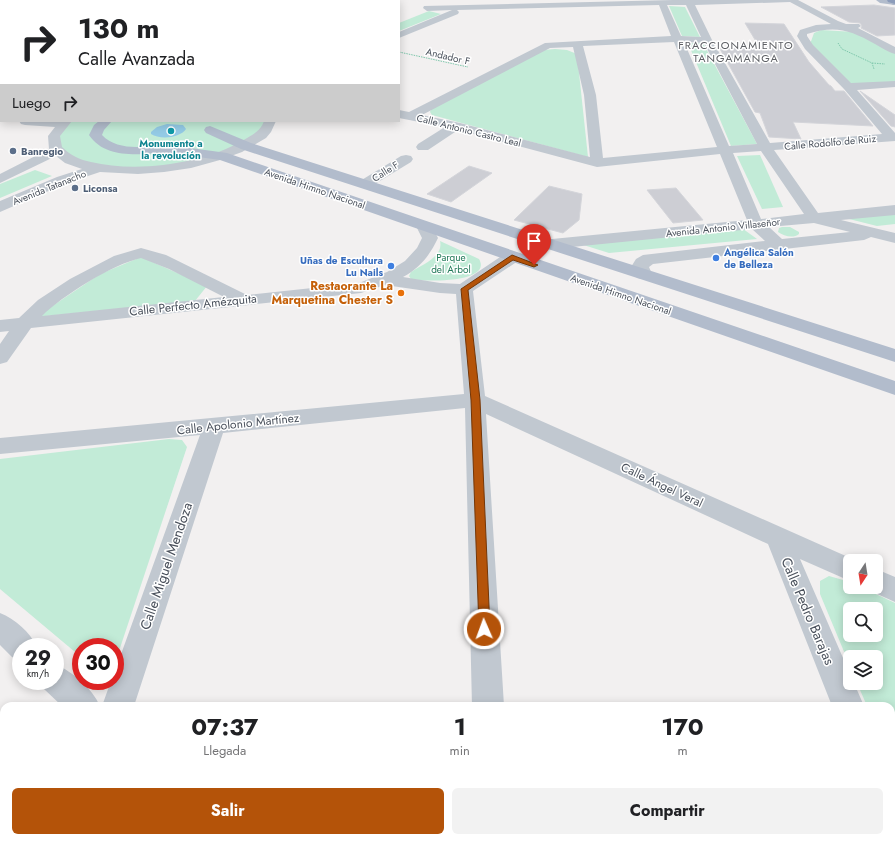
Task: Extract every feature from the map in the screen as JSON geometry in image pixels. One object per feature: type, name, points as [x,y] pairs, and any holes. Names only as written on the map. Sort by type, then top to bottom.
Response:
[{"type":"highway","points":[[891,0],[895,1]]},
{"type":"main road","points":[[880,0],[895,1]]},
{"type":"main road","points":[[99,123],[95,135],[99,142],[109,147],[124,150],[163,148],[203,132]]},
{"type":"main road","name":"Avenida Himno Nacional","points":[[203,132],[895,356]]},
{"type":"main road","name":"Avenida Himno Nacional","points":[[163,148],[222,156],[895,388]]},
{"type":"street","points":[[448,0],[423,10],[788,0]]},
{"type":"street","points":[[400,36],[484,0]]},
{"type":"street","points":[[792,0],[844,27]]},
{"type":"street","points":[[808,0],[895,51]]},
{"type":"street","points":[[689,2],[707,40],[766,148],[814,218],[890,235]]},
{"type":"street","points":[[662,3],[756,224],[778,244]]},
{"type":"street","points":[[858,30],[844,27],[828,27],[811,29],[804,32],[802,36],[809,47],[848,87],[893,137]]},
{"type":"street","name":"Calle Antonio Castro Leal","points":[[405,115],[494,73],[548,45],[677,39],[707,40]]},
{"type":"street","points":[[577,43],[590,95],[597,163]]},
{"type":"street","points":[[848,87],[895,84]]},
{"type":"street","name":"Calle Antonio Castro Leal","points":[[405,115],[456,126],[597,163],[724,150],[766,148]]},
{"type":"street","points":[[45,122],[64,123]]},
{"type":"street","points":[[64,123],[54,136],[56,149],[70,160],[98,168],[135,170],[176,167],[222,156],[246,146],[265,132],[270,122]]},
{"type":"street","points":[[423,147],[456,126]]},
{"type":"street","name":"Calle Rodolfo de Ruiz","points":[[766,148],[893,137]]},
{"type":"street","points":[[2,175],[58,150]]},
{"type":"street","name":"Calle F","points":[[365,184],[406,159]]},
{"type":"street","name":"Avenida Tatanacho","points":[[0,207],[62,180],[98,168]]},
{"type":"street","name":"Avenida Antonio Villaseñor","points":[[552,244],[895,210]]},
{"type":"street","name":"Calle Perfecto Amézquita","points":[[0,326],[361,288],[385,280],[408,268],[420,257],[430,238],[424,226]]},
{"type":"street","name":"Avenida Antonio Villaseñor","points":[[643,274],[640,267],[642,263],[649,259],[778,244],[890,235]]},
{"type":"street","points":[[0,358],[24,324],[45,303],[93,273],[125,257],[142,252],[158,257],[244,300]]},
{"type":"street","points":[[488,702],[475,400],[464,289],[512,257]]},
{"type":"street","name":"Calle Perfecto Amézquita","points":[[385,280],[440,288],[464,289]]},
{"type":"street","name":"Calle Apolonio Martínez","points":[[0,446],[475,400]]},
{"type":"street","name":"Calle Ángel Veral","points":[[475,400],[843,567]]},
{"type":"street","name":"Calle Miguel Mendoza","points":[[119,702],[214,426]]},
{"type":"street","name":"Calle Pedro Barajas","points":[[778,538],[846,702]]},
{"type":"street","points":[[883,584],[895,590]]},
{"type":"street","points":[[0,626],[13,638]]},
{"type":"street","points":[[64,687],[80,702]]},
{"type":"path","points":[[828,27],[842,49],[872,63],[879,85]]},
{"type":"path","name":"Andador F","points":[[400,52],[494,73]]},
{"type":"green space","points":[[669,6],[685,7],[700,37],[682,36]]},
{"type":"green space","points":[[429,11],[441,14],[400,31],[400,23]]},
{"type":"green space","points":[[821,30],[855,32],[895,51],[895,84],[849,86],[809,47],[814,33]]},
{"type":"green space","points":[[688,43],[703,43],[757,144],[731,146]]},
{"type":"green space","points":[[544,50],[567,50],[577,54],[588,157],[432,115],[430,112],[431,109]]},
{"type":"green space","points":[[269,122],[246,145],[176,167],[98,168],[56,149],[63,123]]},
{"type":"green space","points":[[760,155],[783,207],[762,209],[737,156]]},
{"type":"green space","points":[[35,170],[52,176],[0,198],[0,184]]},
{"type":"green space","points":[[895,212],[895,224],[877,226],[841,217]]},
{"type":"green space","points":[[739,226],[757,239],[609,253],[577,243]]},
{"type":"green space","points":[[790,227],[799,232],[799,234],[791,237],[783,235],[778,232],[779,228]]},
{"type":"green space","name":"Parque del Arbol","points":[[440,241],[479,259],[481,267],[476,273],[467,277],[429,281],[411,279],[409,276],[411,272],[431,260],[439,252]]},
{"type":"green space","points":[[141,257],[207,286],[195,301],[36,317],[100,274]]},
{"type":"green space","points":[[169,439],[182,440],[187,447],[123,638],[72,638],[72,649],[64,643],[64,638],[58,638],[0,589],[0,459]]},
{"type":"green space","points":[[829,576],[843,580],[843,594],[876,594],[895,603],[895,702],[865,702],[860,690],[883,690],[883,650],[843,650],[820,594],[820,581]]},
{"type":"water","points":[[167,124],[183,125],[186,129],[175,136],[170,137],[159,137],[151,134],[151,132],[157,127]]},
{"type":"building","points":[[874,5],[895,8],[895,35],[877,36],[861,28],[862,26],[860,23],[849,22],[821,7]]},
{"type":"building","points":[[745,23],[784,24],[809,62],[829,85],[835,91],[844,91],[873,126],[793,122],[801,139],[769,137],[760,113],[755,112],[719,47],[760,48]]},
{"type":"building","points":[[860,91],[895,115],[895,127],[891,126]]},
{"type":"building","points":[[469,166],[492,173],[451,202],[427,194]]},
{"type":"building","points":[[549,186],[582,194],[579,220],[563,233],[514,220]]},
{"type":"building","points":[[676,188],[703,220],[673,223],[647,190]]},
{"type":"place","name":"Monumento a la revolución","points":[[171,131]]},
{"type":"place","name":"Banregio","points":[[13,151]]},
{"type":"place","name":"Liconsa","points":[[75,188]]},
{"type":"place","name":"Angélica Salón de Belleza","points":[[716,258]]},
{"type":"place","name":"Uñas de Escultura Lu Nails","points":[[391,266]]},
{"type":"place","name":"Restaorante La Marquetina Chester S","points":[[401,293]]},
{"type":"district","name":"FRACCIONAMIENTO TANGAMANGA","points":[[736,51]]},
{"type":"route","points":[[484,629],[475,400],[464,289],[512,257],[534,265]]}]
